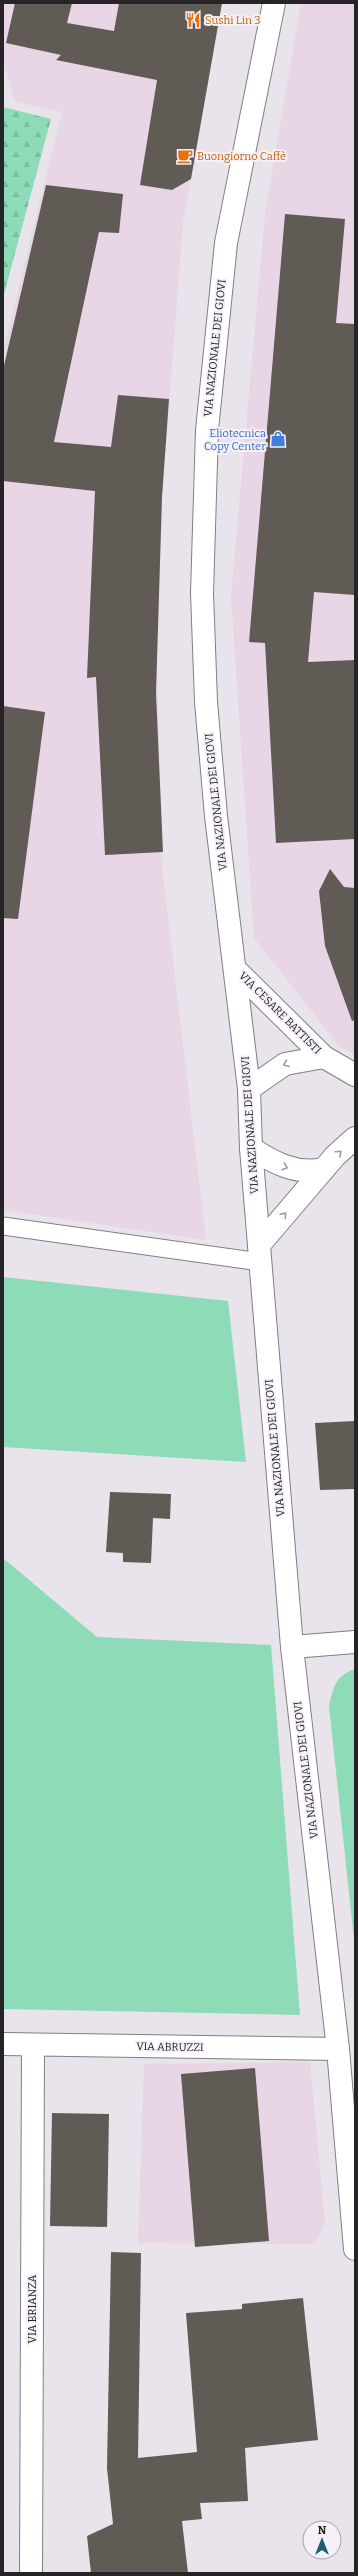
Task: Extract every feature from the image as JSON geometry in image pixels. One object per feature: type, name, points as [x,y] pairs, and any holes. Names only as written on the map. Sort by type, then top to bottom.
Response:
[{"type":"main road","name":"VIA NAZIONALE DEI GIOVI","points":[[274,3],[226,243],[207,430],[202,593],[206,702],[216,816],[236,970],[249,1090],[251,1148],[259,1253],[292,1647],[338,2049],[355,2249]]},
{"type":"main road","name":"VIA CESARE BATTISTI","points":[[236,970],[324,1056],[355,1075]]},
{"type":"main road","name":"VIA CESARE BATTISTI","points":[[249,1090],[285,1064],[324,1056]]},
{"type":"main road","points":[[259,1253],[324,1169],[355,1138]]},
{"type":"main road","points":[[251,1148],[272,1162],[288,1168],[302,1171],[324,1169]]},
{"type":"main road","points":[[292,1647],[355,1642]]},
{"type":"main road","name":"VIA ABRUZZI","points":[[3,2044],[338,2049]]},
{"type":"main road","name":"VIA BRIANZA","points":[[30,2573],[34,2044]]},
{"type":"lane","points":[[3,1226],[259,1253]]},
{"type":"shaded area","points":[[3,3],[222,3],[183,222],[162,497],[157,672],[162,867],[206,1240],[3,1210],[3,352],[62,112],[15,102],[3,61]]},
{"type":"shaded area","points":[[301,3],[355,3],[355,1055],[339,1046],[254,938],[231,596],[265,215]]},
{"type":"shaded area","points":[[310,2062],[325,2224],[314,2244],[138,2243],[144,2064]]},
{"type":"green space","points":[[3,107],[51,119],[3,298]]},
{"type":"green space","points":[[3,1277],[228,1301],[246,1462],[3,1447]]},
{"type":"green space","points":[[3,1558],[97,1637],[271,1645],[300,2015],[3,2009]]},
{"type":"green space","points":[[355,1669],[355,1949],[329,1706],[336,1683],[343,1675]]},
{"type":"building","points":[[15,3],[72,3],[67,23],[114,31],[119,3],[222,3],[191,179],[172,190],[140,185],[157,80],[56,60],[61,55],[6,43]]},
{"type":"building","points":[[46,185],[123,194],[119,233],[99,232],[54,442],[111,447],[118,395],[169,399],[162,497],[156,693],[163,852],[105,855],[96,677],[87,678],[95,491],[3,481],[3,370]]},
{"type":"building","points":[[285,214],[345,219],[336,323],[355,324],[355,595],[314,592],[308,662],[355,660],[355,839],[276,843],[265,643],[249,642]]},
{"type":"building","points":[[3,706],[45,712],[18,919],[3,918]]},
{"type":"building","points":[[330,869],[344,887],[355,888],[355,1020],[352,1021],[325,946],[319,891]]},
{"type":"building","points":[[355,1421],[355,1489],[320,1490],[315,1423]]},
{"type":"building","points":[[110,1492],[171,1494],[170,1519],[153,1518],[151,1563],[123,1562],[123,1553],[106,1552]]},
{"type":"building","points":[[255,2068],[269,2241],[195,2247],[181,2074]]},
{"type":"building","points":[[52,2113],[109,2114],[107,2227],[50,2226]]},
{"type":"building","points":[[111,2252],[141,2253],[138,2458],[197,2452],[186,2313],[242,2309],[242,2304],[303,2298],[318,2440],[245,2448],[248,2501],[200,2503],[202,2519],[182,2521],[188,2573],[91,2573],[87,2536],[113,2524],[107,2468]]},
{"type":"place","name":"Sushi Lin 3","points":[[193,20]]},
{"type":"place","name":"Buongiorno Caffè","points":[[185,156]]},
{"type":"place","name":"Eliotecnica Copy Center","points":[[278,439]]}]
